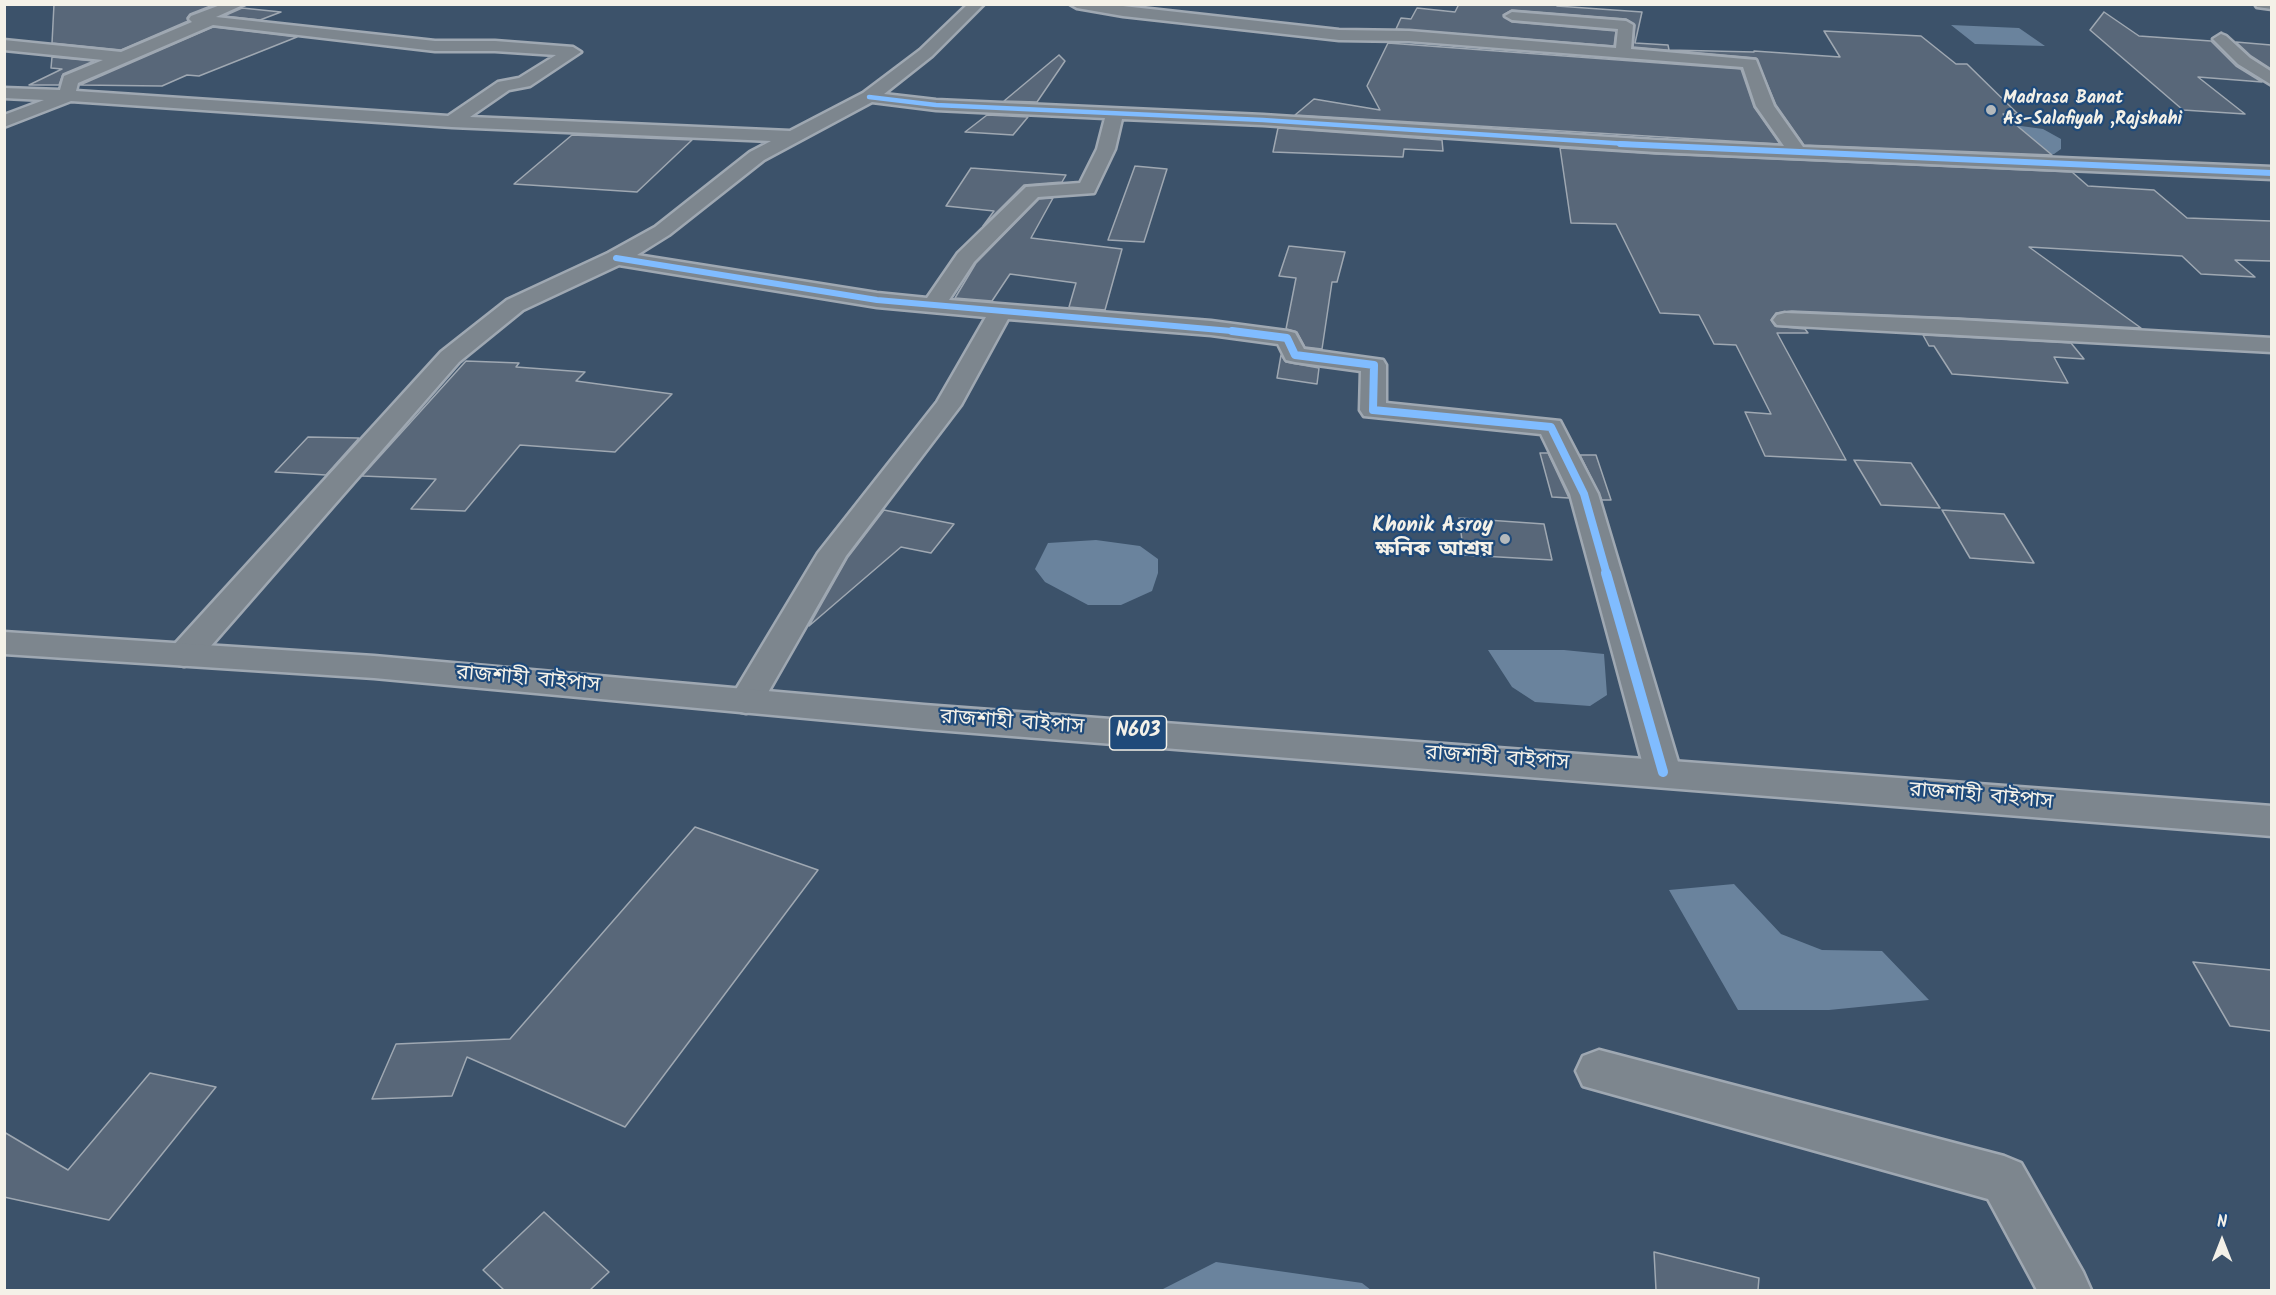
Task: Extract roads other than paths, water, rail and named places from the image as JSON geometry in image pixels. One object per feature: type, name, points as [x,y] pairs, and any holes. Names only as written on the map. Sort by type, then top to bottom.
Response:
[{"type":"main road","points":[[238,4],[196,19],[435,46],[495,46],[573,52],[525,82],[504,86],[452,122]]},
{"type":"main road","points":[[184,655],[450,357],[515,305],[616,258],[662,231],[757,156],[869,97],[926,53],[977,4]]},
{"type":"main road","points":[[1077,4],[1123,12],[1339,35],[1409,36],[1750,63],[1765,106],[1798,153]]},
{"type":"main road","points":[[2262,4],[2271,5]]},
{"type":"main road","points":[[1512,16],[1626,25],[1623,54]]},
{"type":"main road","points":[[67,96],[70,80],[211,21]]},
{"type":"main road","points":[[2221,39],[2244,61],[2271,80]]},
{"type":"main road","points":[[4,45],[123,57]]},
{"type":"main road","points":[[4,93],[452,122],[793,137]]},
{"type":"main road","points":[[4,123],[67,96]]},
{"type":"main road","points":[[869,97],[936,105],[1115,113],[1798,153],[2271,173]]},
{"type":"main road","points":[[934,305],[966,258],[1033,191],[1087,189],[1107,149],[1115,113]]},
{"type":"main road","points":[[616,258],[877,300],[1211,328],[1287,338],[1295,355],[1374,365],[1373,410],[1551,427],[1584,494],[1663,772]]},
{"type":"main road","points":[[746,701],[833,553],[948,405],[1001,311]]},
{"type":"main road","points":[[1785,320],[1958,327],[2271,345]]},
{"type":"main road","name":"রাজশাহী বাইপাস","points":[[4,643],[374,668],[924,717],[1663,772],[2271,821]]},
{"type":"main road","points":[[1599,1071],[2004,1180],[2065,1290]]},
{"type":"water","points":[[1951,25],[2019,28],[2045,46],[1975,44]]},
{"type":"water","points":[[1981,126],[2021,126],[2043,129],[2061,139],[2061,149],[2054,154],[2044,156],[2017,154],[1993,147]]},
{"type":"water","points":[[1096,540],[1140,546],[1158,559],[1158,573],[1152,591],[1121,605],[1088,605],[1045,582],[1035,569],[1048,543]]},
{"type":"water","points":[[1488,650],[1564,650],[1604,654],[1607,695],[1590,706],[1535,702],[1512,687]]},
{"type":"water","points":[[1734,884],[1781,934],[1822,950],[1882,951],[1929,1000],[1829,1010],[1738,1010],[1669,890]]},
{"type":"water","points":[[1216,1262],[1362,1283],[1371,1290],[1161,1290]]},
{"type":"place","name":"Madrasa Banat As-Salafiyah ,Rajshahi","points":[[1991,110]]},
{"type":"place","name":"Khonik Asroy ক্ষনিক আশ্রয়","points":[[1505,539]]}]
